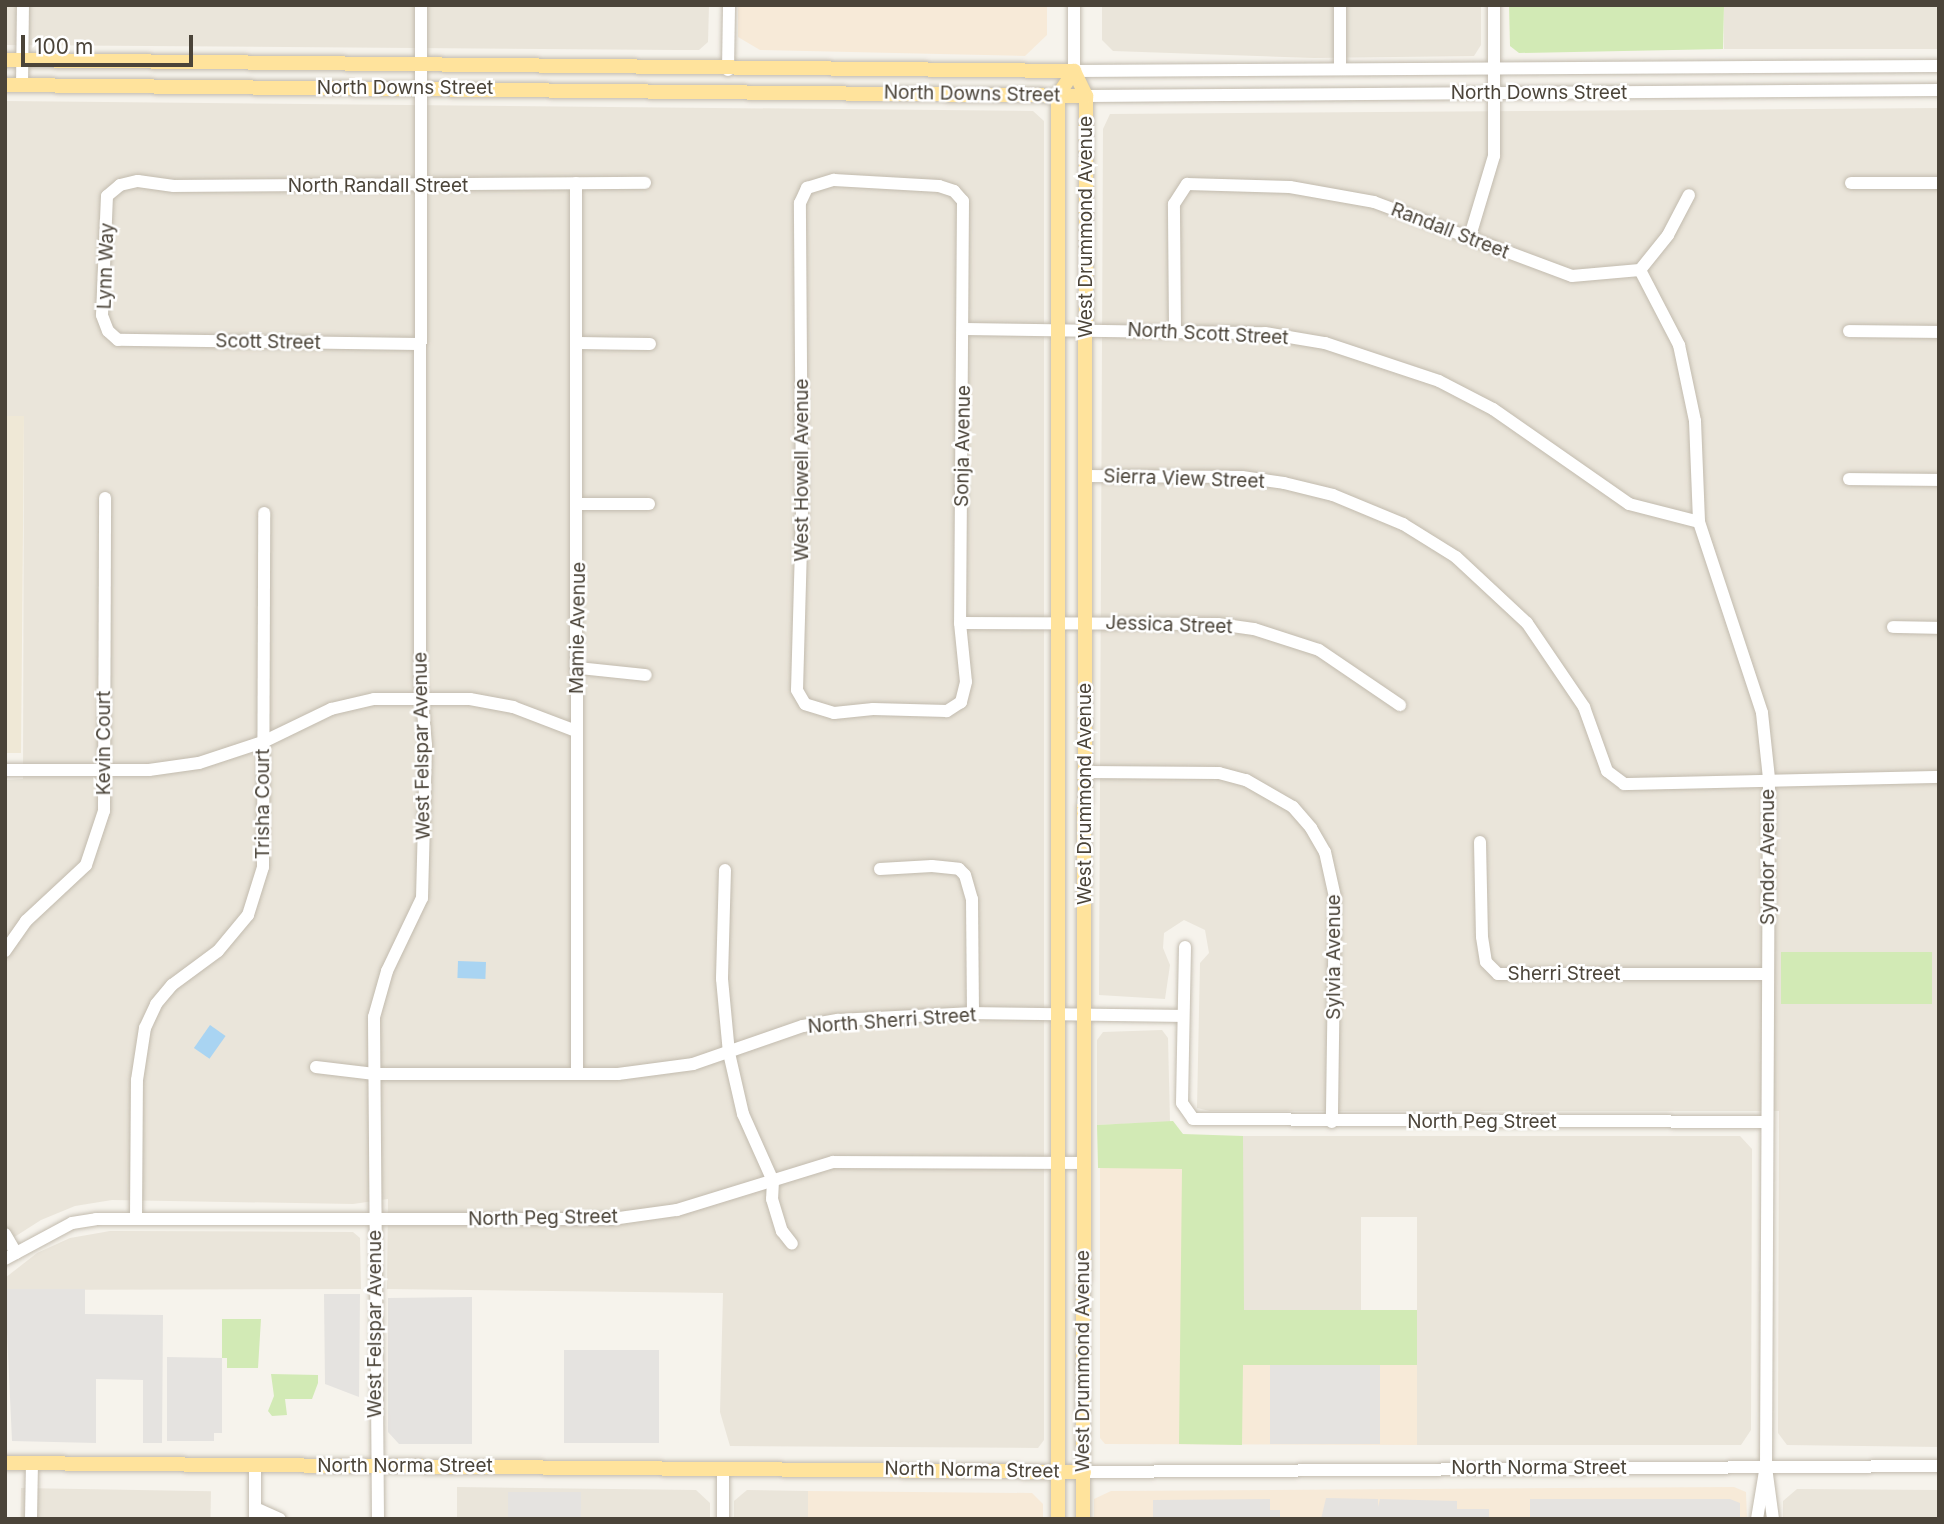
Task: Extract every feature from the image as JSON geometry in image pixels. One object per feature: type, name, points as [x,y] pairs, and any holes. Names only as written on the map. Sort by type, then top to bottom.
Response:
[{"type":"main road","name":"North Downs Street","points":[[5,60],[421,67],[1074,71]]},
{"type":"main road","name":"West Drummond Avenue","points":[[1058,1519],[1058,95],[1074,71]]},
{"type":"main road","name":"West Drummond Avenue","points":[[1074,71],[1086,96],[1084,623],[1087,772],[1083,1519]]},
{"type":"main road","name":"North Downs Street","points":[[5,85],[421,87],[1086,96]]},
{"type":"main road","name":"North Norma Street","points":[[5,1463],[1084,1472]]},
{"type":"street","points":[[22,85],[23,5]]},
{"type":"street","name":"West Felspar Avenue","points":[[378,1519],[374,1017],[381,987],[422,898],[426,745],[421,698],[418,344],[421,5]]},
{"type":"street","points":[[728,70],[729,5]]},
{"type":"street","name":"West Drummond Avenue","points":[[1074,5],[1074,71]]},
{"type":"street","points":[[1340,5],[1340,69]]},
{"type":"street","points":[[1470,236],[1494,156],[1497,92],[1494,5]]},
{"type":"street","name":"North Downs Street","points":[[1074,71],[1939,66]]},
{"type":"street","name":"North Downs Street","points":[[1086,96],[1939,90]]},
{"type":"street","name":"North Randall Street","points":[[112,189],[138,181],[174,186],[645,183]]},
{"type":"street","name":"Randall Street","points":[[1175,330],[1175,197],[1187,184],[1203,182],[1290,187],[1374,202],[1470,236],[1564,275],[1599,276],[1640,270]]},
{"type":"street","name":"Mamie Avenue","points":[[576,183],[579,343],[577,1073]]},
{"type":"street","name":"West Howell Avenue","points":[[959,196],[939,186],[817,183],[801,196],[802,507],[797,690],[810,707],[834,713],[885,709],[936,713],[955,708],[963,698]]},
{"type":"street","points":[[1851,183],[1939,183]]},
{"type":"street","name":"Lynn Way","points":[[112,189],[107,196],[103,315],[108,331],[118,340]]},
{"type":"street","points":[[1640,270],[1668,235],[1689,195]]},
{"type":"street","name":"Sonja Avenue","points":[[959,196],[966,216],[960,623],[963,698]]},
{"type":"street","name":"Syndor Avenue","points":[[1640,270],[1679,345],[1689,382],[1699,522],[1756,690],[1769,778],[1766,1467]]},
{"type":"street","name":"North Scott Street","points":[[965,329],[1265,333],[1383,359],[1493,410],[1629,504],[1699,522]]},
{"type":"street","points":[[1849,331],[1939,332]]},
{"type":"street","name":"Scott Street","points":[[118,340],[418,344]]},
{"type":"street","points":[[579,343],[650,344]]},
{"type":"street","name":"Sierra View Street","points":[[1085,476],[1242,477],[1284,483],[1333,495],[1403,524],[1456,557],[1527,623],[1584,708],[1611,775],[1624,784],[1639,785],[1769,778]]},
{"type":"street","points":[[1849,479],[1939,480]]},
{"type":"street","name":"Kevin Court","points":[[5,951],[26,921],[86,865],[104,811],[105,498]]},
{"type":"street","points":[[579,504],[649,504]]},
{"type":"street","name":"Trisha Court","points":[[136,1218],[137,1080],[145,1028],[156,1004],[172,985],[218,951],[248,915],[263,867],[264,513]]},
{"type":"street","name":"Jessica Street","points":[[960,623],[1218,624],[1285,637],[1336,660],[1400,705]]},
{"type":"street","points":[[1893,627],[1939,628]]},
{"type":"street","points":[[579,668],[646,675]]},
{"type":"street","points":[[5,770],[103,771],[199,764],[263,742],[331,709],[374,699],[470,699],[513,708],[576,731]]},
{"type":"street","name":"Sylvia Avenue","points":[[1087,772],[1219,774],[1246,779],[1293,807],[1311,828],[1325,852],[1335,897],[1332,1122]]},
{"type":"street","points":[[1769,778],[1939,777]]},
{"type":"street","name":"Sherri Street","points":[[1480,842],[1482,937],[1486,962],[1499,974],[1768,974]]},
{"type":"street","points":[[880,869],[932,866],[959,869],[965,875],[972,899],[973,1013]]},
{"type":"street","points":[[726,870],[722,979],[729,1053],[743,1114],[772,1181],[772,1199],[782,1231],[792,1244]]},
{"type":"street","points":[[1181,1016],[1185,947]]},
{"type":"street","name":"North Sherri Street","points":[[316,1067],[375,1074],[655,1071],[729,1053],[803,1026],[973,1013],[1058,1017],[1181,1016]]},
{"type":"street","name":"North Peg Street","points":[[1181,1016],[1182,1103],[1189,1116],[1198,1120],[1766,1122]]},
{"type":"street","name":"North Peg Street","points":[[10,1256],[72,1223],[136,1218],[655,1216],[849,1160],[1083,1163]]},
{"type":"street","points":[[5,1234],[10,1256]]},
{"type":"street","points":[[32,1463],[32,1519]]},
{"type":"street","points":[[255,1465],[255,1513],[279,1519]]},
{"type":"street","name":"North Norma Street","points":[[1084,1472],[1939,1466]]},
{"type":"street","points":[[1757,1519],[1757,1498],[1766,1467]]},
{"type":"street","points":[[1766,1467],[1773,1519]]},
{"type":"street","points":[[723,1468],[723,1519]]},
{"type":"shaded area","points":[[5,5],[709,5],[708,42],[699,50],[677,50],[5,45]]},
{"type":"shaded area","points":[[738,5],[1047,5],[1047,35],[1025,56],[760,50],[738,37]]},
{"type":"shaded area","points":[[1102,5],[1481,5],[1481,45],[1474,56],[1314,58],[1113,51],[1102,40]]},
{"type":"shaded area","points":[[1724,5],[1939,5],[1939,49],[1724,49]]},
{"type":"shaded area","points":[[5,101],[1033,111],[1044,121],[1044,1440],[1038,1448],[730,1446],[720,1412],[723,1293],[387,1289],[388,1199],[353,1204],[112,1200],[75,1206],[41,1220],[5,1243],[5,780],[23,779],[24,416],[5,416]]},
{"type":"shaded area","points":[[1939,108],[1939,1447],[1787,1445],[1778,1433],[1779,1111],[1210,1111],[1197,1108],[1200,963],[1209,953],[1205,930],[1184,920],[1164,933],[1163,948],[1170,965],[1165,999],[1099,995],[1103,129],[1110,114]]},
{"type":"shaded area","points":[[5,416],[24,416],[21,753],[5,753]]},
{"type":"shaded area","points":[[1162,1030],[1168,1038],[1170,1122],[1097,1125],[1097,1040],[1103,1032]]},
{"type":"shaded area","points":[[1243,1136],[1740,1136],[1752,1149],[1751,1430],[1741,1445],[1417,1445],[1417,1217],[1361,1217],[1361,1310],[1243,1310]]},
{"type":"shaded area","points":[[1100,1168],[1182,1168],[1183,1310],[1417,1310],[1417,1445],[1105,1444],[1100,1438]]},
{"type":"shaded area","points":[[110,1231],[353,1232],[360,1238],[361,1289],[5,1290],[5,1278],[37,1253],[70,1238]]},
{"type":"shaded area","points":[[5,1289],[85,1289],[85,1314],[163,1315],[162,1443],[143,1443],[143,1380],[96,1379],[96,1443],[12,1441]]},
{"type":"shaded area","points":[[324,1294],[360,1294],[359,1397],[325,1384]]},
{"type":"shaded area","points":[[472,1297],[472,1444],[399,1444],[388,1432],[388,1298]]},
{"type":"shaded area","points":[[564,1350],[659,1350],[659,1443],[564,1443]]},
{"type":"shaded area","points":[[167,1357],[222,1358],[222,1433],[214,1433],[214,1441],[167,1441]]},
{"type":"shaded area","points":[[1270,1365],[1380,1365],[1380,1444],[1270,1444]]},
{"type":"shaded area","points":[[457,1487],[696,1490],[710,1503],[710,1519],[457,1519]]},
{"type":"shaded area","points":[[1734,1487],[1746,1492],[1747,1519],[1094,1519],[1094,1499],[1111,1491]]},
{"type":"shaded area","points":[[21,1488],[211,1491],[210,1519],[20,1519]]},
{"type":"shaded area","points":[[1797,1489],[1939,1490],[1939,1519],[1783,1519],[1783,1501]]},
{"type":"shaded area","points":[[747,1490],[808,1491],[808,1519],[734,1519],[734,1501]]},
{"type":"shaded area","points":[[808,1491],[1032,1493],[1043,1504],[1043,1519],[808,1519]]},
{"type":"shaded area","points":[[508,1492],[581,1492],[581,1519],[508,1519]]},
{"type":"shaded area","points":[[1326,1498],[1378,1499],[1378,1507],[1380,1499],[1457,1501],[1457,1509],[1489,1509],[1489,1519],[1321,1519]]},
{"type":"shaded area","points":[[1270,1499],[1270,1510],[1280,1510],[1280,1519],[1153,1519],[1153,1500]]},
{"type":"shaded area","points":[[1530,1499],[1730,1499],[1740,1503],[1740,1519],[1530,1519]]},
{"type":"green space","points":[[1509,5],[1724,5],[1723,49],[1519,53],[1510,46]]},
{"type":"green space","points":[[1781,952],[1932,952],[1932,1004],[1781,1004]]},
{"type":"green space","points":[[1173,1121],[1183,1134],[1243,1136],[1244,1310],[1417,1310],[1417,1365],[1243,1365],[1242,1445],[1179,1444],[1182,1169],[1098,1168],[1097,1125]]},
{"type":"green space","points":[[222,1319],[261,1319],[258,1368],[227,1368],[227,1358],[222,1358]]},
{"type":"green space","points":[[271,1374],[318,1375],[312,1399],[285,1399],[287,1415],[272,1416],[268,1411],[274,1396]]},
{"type":"water","points":[[458,961],[486,962],[485,979],[457,978]]},
{"type":"water","points":[[210,1025],[226,1036],[210,1059],[194,1048]]}]
